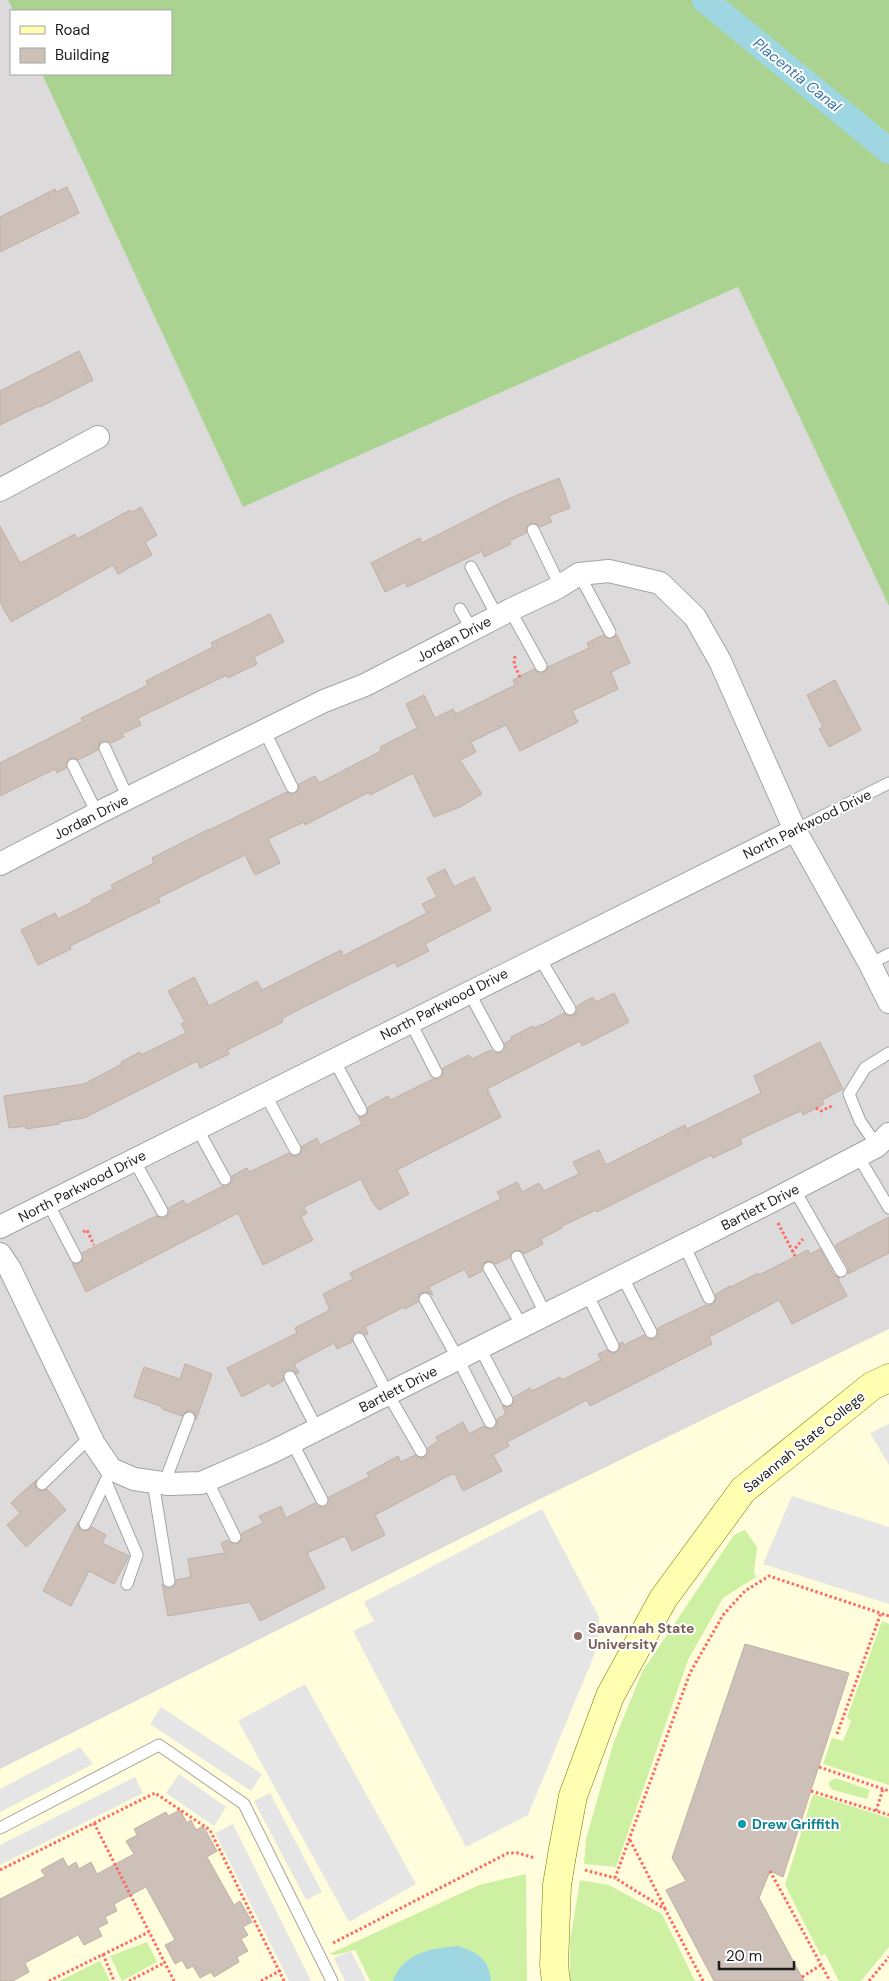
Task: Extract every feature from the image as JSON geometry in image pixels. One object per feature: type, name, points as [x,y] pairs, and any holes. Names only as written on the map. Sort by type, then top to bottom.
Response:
[{"type":"street","points":[[0,490],[98,437]]},
{"type":"street","name":"Jordan Drive","points":[[0,864],[97,813],[264,730],[324,701],[365,686],[504,613],[560,586],[579,574],[609,571],[660,583],[695,617],[720,661],[795,830]]},
{"type":"street","points":[[795,830],[880,959],[889,1002]]},
{"type":"street","name":"North Parkwood Drive","points":[[0,1227],[795,830]]},
{"type":"street","name":"Bartlett Drive","points":[[109,1475],[159,1483],[201,1483],[292,1442],[546,1315],[768,1203],[875,1145]]},
{"type":"street","points":[[0,1254],[14,1278],[109,1475]]},
{"type":"street","name":"Savannah State College","points":[[556,1981],[554,1966],[557,1894],[573,1796],[610,1696],[663,1599],[743,1490],[872,1386],[889,1378]]},
{"type":"lane","points":[[533,530],[560,586]]},
{"type":"lane","points":[[471,568],[540,666]]},
{"type":"lane","points":[[579,574],[610,632]]},
{"type":"lane","points":[[460,609],[472,630]]},
{"type":"lane","points":[[264,730],[292,787]]},
{"type":"lane","points":[[105,748],[128,798]]},
{"type":"lane","points":[[73,765],[97,813]]},
{"type":"lane","name":"North Parkwood Drive","points":[[795,830],[889,783]]},
{"type":"lane","points":[[539,957],[570,1009]]},
{"type":"lane","points":[[469,992],[498,1046]]},
{"type":"lane","points":[[410,1021],[436,1072]]},
{"type":"lane","points":[[889,1053],[865,1068],[849,1094],[860,1121],[875,1145],[889,1208]]},
{"type":"lane","points":[[334,1060],[361,1110]]},
{"type":"lane","points":[[265,1094],[295,1149]]},
{"type":"lane","points":[[197,1128],[225,1179]]},
{"type":"lane","points":[[134,1160],[162,1211]]},
{"type":"lane","points":[[794,1189],[840,1271]]},
{"type":"lane","points":[[48,1203],[76,1257]]},
{"type":"lane","points":[[684,1245],[709,1298]]},
{"type":"lane","points":[[517,1257],[546,1315]]},
{"type":"lane","points":[[489,1268],[522,1326]]},
{"type":"lane","points":[[622,1276],[651,1332]]},
{"type":"lane","points":[[587,1294],[613,1346]]},
{"type":"lane","points":[[424,1299],[458,1359],[490,1422]]},
{"type":"lane","points":[[359,1339],[421,1451]]},
{"type":"lane","points":[[480,1348],[507,1400]]},
{"type":"lane","points":[[290,1377],[318,1429]]},
{"type":"lane","points":[[168,1581],[159,1483],[189,1418]]},
{"type":"lane","points":[[42,1484],[91,1436]]},
{"type":"lane","points":[[292,1442],[322,1500]]},
{"type":"lane","points":[[85,1524],[109,1475]]},
{"type":"lane","points":[[109,1475],[137,1555],[127,1584]]},
{"type":"lane","points":[[207,1480],[235,1536]]},
{"type":"lane","points":[[0,1828],[159,1745],[244,1804],[332,1981]]},
{"type":"path","points":[[768,1203],[794,1256]]},
{"type":"path","points":[[665,1908],[615,1878],[690,1673],[722,1615],[745,1591],[768,1576],[889,1616]]},
{"type":"path","points":[[837,1734],[881,1613]]},
{"type":"path","points":[[819,1767],[889,1791]]},
{"type":"path","points":[[876,1811],[883,1789]]},
{"type":"path","points":[[811,1791],[889,1815]]},
{"type":"path","points":[[0,1870],[155,1793],[210,1830],[284,1981]]},
{"type":"path","points":[[94,1823],[174,1981]]},
{"type":"path","points":[[629,1840],[703,1981]]},
{"type":"path","points":[[326,1946],[508,1854],[518,1853],[561,1864]]},
{"type":"path","points":[[770,1871],[830,1981]]},
{"type":"path","points":[[49,1981],[149,1932]]},
{"type":"path","points":[[103,1954],[114,1981]]},
{"type":"path","points":[[869,1981],[889,1956]]},
{"type":"path","points":[[129,1981],[165,1963]]},
{"type":"path","points":[[802,1976],[822,1965]]},
{"type":"path","points":[[261,1981],[283,1970]]},
{"type":"shaded area","points":[[0,0],[8,0],[13,10],[10,10],[10,75],[42,75],[243,506],[738,287],[889,606],[889,1329],[532,1503],[0,1769]]},
{"type":"shaded area","name":"Savannah State University","points":[[889,1329],[889,1981],[0,1981],[0,1769],[532,1503]]},
{"type":"shaded area","points":[[889,1424],[889,1465],[870,1433]]},
{"type":"shaded area","points":[[792,1496],[889,1527],[889,1604],[763,1564]]},
{"type":"shaded area","points":[[542,1509],[599,1617],[597,1648],[528,1815],[466,1847],[353,1631],[374,1621],[364,1602]]},
{"type":"shaded area","points":[[305,1684],[416,1884],[349,1922],[238,1721]]},
{"type":"shaded area","points":[[161,1707],[262,1774],[251,1791],[150,1724]]},
{"type":"shaded area","points":[[80,1747],[93,1764],[0,1812],[0,1789]]},
{"type":"shaded area","points":[[179,1774],[226,1807],[214,1826],[166,1793]]},
{"type":"shaded area","points":[[135,1777],[143,1793],[0,1865],[0,1845]]},
{"type":"shaded area","points":[[270,1793],[322,1892],[306,1900],[254,1801]]},
{"type":"shaded area","points":[[233,1824],[311,1981],[289,1981],[215,1833]]},
{"type":"shaded area","points":[[351,1951],[366,1981],[345,1981],[334,1958]]},
{"type":"green space","points":[[8,0],[889,0],[889,606],[738,287],[243,507],[42,75],[172,75],[172,10],[13,10]]},
{"type":"green space","points":[[745,1530],[757,1547],[754,1572],[756,1577],[723,1598],[688,1660],[616,1867],[584,1864],[586,1839],[613,1744],[642,1672],[734,1535]]},
{"type":"green space","points":[[882,1621],[889,1624],[889,1785],[823,1764],[832,1738],[843,1741],[851,1721],[847,1717]]},
{"type":"green space","points":[[835,1778],[870,1790],[867,1799],[833,1790],[829,1786],[829,1782]]},
{"type":"green space","points":[[813,1794],[889,1818],[889,1947],[861,1981],[839,1981],[825,1954],[821,1956],[785,1885]]},
{"type":"green space","points":[[526,1874],[527,1981],[370,1981],[355,1950],[335,1955],[329,1954],[479,1885]]},
{"type":"green space","points":[[580,1880],[609,1885],[662,1914],[695,1981],[570,1981],[570,1941]]},
{"type":"green space","points":[[147,1942],[157,1962],[122,1981],[110,1956]]},
{"type":"green space","points":[[100,1961],[110,1981],[59,1981]]},
{"type":"water","points":[[458,1946],[471,1951],[485,1962],[491,1981],[393,1981],[403,1964],[411,1958],[438,1948]]},
{"type":"building","points":[[67,187],[79,213],[0,252],[0,217],[55,189],[56,192]]},
{"type":"building","points":[[79,351],[93,380],[0,425],[0,391]]},
{"type":"building","points":[[559,478],[570,508],[549,516],[552,522],[540,527],[537,524],[530,523],[527,526],[526,533],[509,541],[511,544],[484,557],[482,551],[407,587],[405,582],[385,592],[371,563],[420,538],[422,543],[510,498]]},
{"type":"building","points":[[141,507],[157,535],[145,542],[152,555],[118,574],[113,565],[11,622],[0,602],[0,526],[20,563],[75,534],[77,539],[130,510],[132,512]]},
{"type":"building","points":[[270,614],[284,642],[254,657],[257,664],[228,678],[227,675],[138,718],[141,725],[122,734],[124,737],[111,743],[101,741],[98,750],[78,760],[74,758],[69,759],[66,768],[57,773],[55,769],[0,796],[0,763],[83,721],[81,718],[148,685],[146,681],[213,647],[211,643]]},
{"type":"building","points":[[603,635],[610,639],[617,635],[630,663],[611,672],[618,689],[572,711],[578,722],[520,751],[506,725],[471,742],[476,752],[460,760],[482,794],[460,807],[434,817],[413,773],[370,795],[369,792],[305,825],[304,822],[268,839],[280,863],[255,875],[245,855],[158,898],[160,902],[70,946],[71,949],[38,965],[21,930],[55,913],[58,919],[92,902],[91,900],[113,889],[111,885],[154,863],[152,858],[287,792],[291,794],[296,793],[299,784],[315,776],[319,783],[381,751],[380,747],[417,728],[406,704],[424,695],[435,718],[453,709],[456,714],[515,685],[513,680],[534,669],[538,673],[544,673],[548,667],[589,648],[587,643]]},
{"type":"building","points":[[835,680],[861,730],[829,747],[819,729],[823,727],[807,695]]},
{"type":"building","points":[[445,869],[454,887],[474,877],[491,910],[425,944],[429,951],[397,967],[395,962],[292,1013],[282,1019],[283,1022],[227,1050],[229,1054],[200,1068],[197,1061],[84,1118],[26,1129],[26,1126],[9,1128],[4,1096],[84,1084],[140,1052],[141,1055],[186,1033],[181,1024],[185,1022],[168,991],[194,977],[209,1006],[257,981],[262,990],[341,950],[343,956],[427,913],[422,904],[437,897],[427,878]]},
{"type":"building","points":[[614,993],[629,1022],[582,1046],[580,1041],[487,1089],[501,1117],[397,1170],[409,1194],[379,1210],[373,1203],[361,1179],[304,1207],[307,1213],[301,1217],[313,1240],[263,1265],[238,1213],[86,1292],[72,1263],[76,1264],[82,1261],[82,1253],[156,1216],[165,1218],[169,1214],[169,1208],[183,1200],[186,1205],[223,1186],[228,1186],[232,1182],[232,1176],[247,1168],[249,1172],[289,1153],[292,1156],[298,1156],[302,1152],[302,1146],[317,1138],[320,1145],[362,1124],[358,1117],[364,1117],[367,1114],[368,1107],[388,1096],[391,1100],[433,1079],[439,1079],[442,1076],[443,1068],[469,1055],[472,1059],[491,1050],[494,1053],[501,1053],[505,1050],[505,1043],[512,1039],[511,1037],[533,1026],[534,1028],[546,1023],[564,1013],[567,1016],[573,1016],[577,1012],[577,1006],[593,997],[596,1002]]},
{"type":"building","points":[[820,1042],[843,1089],[822,1100],[824,1104],[803,1115],[801,1111],[787,1117],[740,1139],[742,1144],[713,1158],[711,1155],[597,1212],[596,1210],[562,1226],[562,1228],[541,1239],[543,1244],[524,1254],[521,1251],[514,1250],[510,1257],[496,1264],[490,1261],[485,1262],[482,1265],[482,1271],[469,1278],[465,1269],[429,1287],[433,1295],[426,1292],[421,1293],[418,1302],[365,1327],[368,1334],[356,1332],[352,1335],[352,1342],[337,1349],[334,1343],[294,1364],[299,1373],[287,1370],[283,1373],[283,1381],[272,1387],[269,1383],[242,1397],[227,1368],[297,1333],[295,1328],[330,1310],[323,1294],[353,1279],[350,1273],[501,1199],[497,1192],[517,1182],[522,1192],[539,1183],[544,1191],[579,1174],[573,1162],[599,1150],[606,1165],[685,1125],[687,1129],[761,1093],[754,1076]]},
{"type":"building","points":[[889,1217],[889,1253],[848,1274],[848,1267],[835,1245]]},
{"type":"building","points":[[820,1249],[834,1275],[840,1278],[838,1279],[847,1296],[792,1324],[779,1300],[709,1337],[712,1344],[590,1406],[587,1400],[507,1442],[509,1446],[493,1455],[502,1471],[463,1491],[455,1474],[452,1474],[375,1515],[385,1535],[352,1551],[345,1536],[307,1553],[325,1588],[260,1621],[250,1602],[168,1616],[162,1584],[166,1588],[171,1588],[176,1584],[176,1580],[191,1577],[188,1559],[225,1553],[221,1543],[228,1540],[231,1543],[239,1543],[242,1533],[263,1523],[259,1516],[281,1506],[286,1518],[315,1503],[318,1507],[325,1507],[329,1504],[329,1497],[369,1477],[367,1473],[398,1456],[401,1462],[415,1455],[421,1458],[425,1457],[428,1448],[438,1441],[436,1437],[463,1422],[469,1434],[484,1426],[493,1429],[496,1426],[497,1419],[506,1414],[502,1405],[506,1407],[511,1406],[514,1397],[530,1388],[532,1391],[560,1377],[562,1380],[601,1360],[598,1354],[607,1350],[612,1353],[617,1352],[620,1343],[623,1342],[624,1345],[644,1335],[647,1339],[654,1339],[658,1336],[658,1328],[706,1305],[713,1305],[716,1294],[730,1286],[758,1273],[759,1275],[808,1250],[810,1254]]},
{"type":"building","points":[[185,1364],[212,1374],[196,1420],[196,1416],[192,1411],[187,1411],[182,1416],[134,1397],[144,1367],[180,1379]]},
{"type":"building","points":[[36,1480],[37,1490],[43,1491],[47,1489],[66,1510],[26,1547],[7,1525],[20,1513],[11,1503]]},
{"type":"building","points":[[78,1522],[79,1528],[82,1531],[89,1530],[92,1527],[106,1535],[102,1543],[129,1556],[114,1584],[89,1571],[71,1606],[43,1591]]},
{"type":"building","name":"Drew Griffith","points":[[745,1644],[849,1673],[783,1877],[770,1871],[759,1898],[804,1981],[714,1981],[666,1890],[686,1881],[672,1858]]},
{"type":"building","points":[[180,1810],[187,1823],[191,1820],[196,1830],[203,1826],[217,1851],[207,1857],[234,1905],[240,1901],[252,1922],[243,1927],[248,1935],[241,1939],[248,1951],[237,1957],[239,1962],[214,1977],[211,1972],[200,1978],[193,1966],[187,1969],[182,1960],[175,1964],[165,1945],[175,1940],[146,1887],[114,1904],[117,1911],[105,1917],[108,1923],[98,1928],[102,1936],[84,1945],[78,1935],[25,1963],[29,1972],[13,1981],[0,1981],[0,1899],[45,1876],[41,1870],[63,1858],[68,1867],[76,1862],[79,1869],[91,1862],[97,1874],[134,1854],[126,1841],[137,1835],[134,1829],[166,1812],[168,1816]]},
{"type":"waterway","name":"Placentia Canal","points":[[705,0],[889,151]]},
{"type":"place","name":"Savannah State University","points":[[578,1636]]},
{"type":"place","name":"Drew Griffith","points":[[742,1824]]}]
